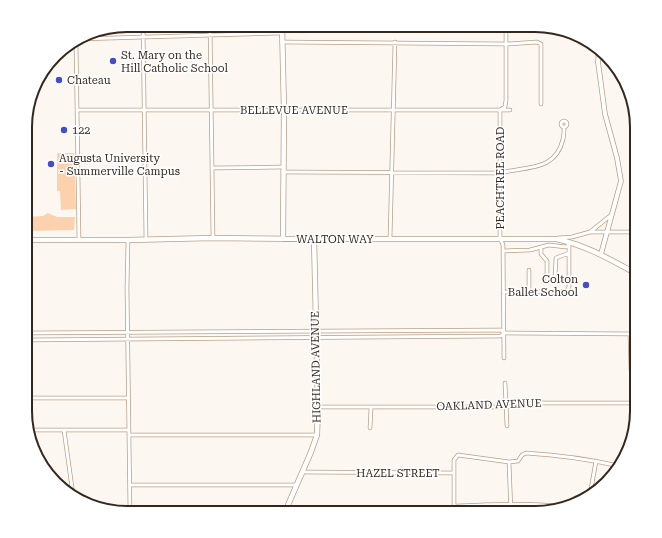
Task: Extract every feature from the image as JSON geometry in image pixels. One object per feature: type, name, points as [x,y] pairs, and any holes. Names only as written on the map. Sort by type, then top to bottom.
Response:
[{"type":"main road","points":[[282,33],[284,110],[283,239]]},
{"type":"main road","name":"WALTON WAY","points":[[32,240],[146,240],[213,238],[556,239],[601,254],[630,270]]},
{"type":"main road","name":"HIGHLAND AVENUE","points":[[288,506],[317,435],[318,407],[315,338],[314,239]]},
{"type":"street","points":[[143,32],[146,240]]},
{"type":"street","points":[[211,32],[213,238]]},
{"type":"street","name":"PEACHTREE ROAD","points":[[504,358],[503,245],[500,238],[500,110],[505,107],[506,100],[506,32]]},
{"type":"street","points":[[90,39],[282,33]]},
{"type":"street","points":[[282,42],[507,44],[538,42],[541,44],[541,104]]},
{"type":"street","points":[[390,239],[395,42]]},
{"type":"street","points":[[77,46],[78,240]]},
{"type":"street","points":[[598,56],[605,114],[617,158],[621,181],[610,216],[601,254]]},
{"type":"street","points":[[598,62],[600,58]]},
{"type":"street","name":"BELLEVUE AVENUE","points":[[77,110],[510,110]]},
{"type":"street","points":[[212,168],[500,173],[513,169],[536,167],[547,163],[557,154],[561,147],[564,127]]},
{"type":"street","points":[[588,233],[610,216]]},
{"type":"street","points":[[556,239],[588,233],[630,232]]},
{"type":"street","points":[[128,240],[127,288],[130,506]]},
{"type":"street","points":[[503,251],[530,250],[549,245],[566,247],[569,243]]},
{"type":"street","points":[[504,292],[567,291],[569,287],[569,243]]},
{"type":"street","points":[[541,247],[541,254],[547,261],[547,280],[550,281],[554,280],[555,278],[556,258],[569,253]]},
{"type":"street","points":[[529,270],[529,292]]},
{"type":"street","points":[[460,330],[460,336]]},
{"type":"street","points":[[32,333],[501,330],[504,333],[630,334]]},
{"type":"street","points":[[388,331],[388,337]]},
{"type":"street","points":[[175,332],[175,339]]},
{"type":"street","points":[[215,332],[215,339]]},
{"type":"street","points":[[249,332],[249,339]]},
{"type":"street","points":[[49,333],[49,340]]},
{"type":"street","points":[[32,340],[501,336],[504,333]]},
{"type":"street","points":[[505,383],[507,426]]},
{"type":"street","points":[[32,398],[129,398]]},
{"type":"street","name":"OAKLAND AVENUE","points":[[318,407],[506,407],[523,403],[630,403]]},
{"type":"street","points":[[370,428],[371,408]]},
{"type":"street","points":[[34,430],[129,430]]},
{"type":"street","points":[[64,430],[72,488]]},
{"type":"street","points":[[129,435],[317,435]]},
{"type":"street","points":[[511,504],[509,462],[518,461],[522,455],[526,453],[566,456],[613,465]]},
{"type":"street","name":"HAZEL STREET","points":[[302,472],[454,473],[454,460],[458,455],[509,462]]},
{"type":"street","points":[[591,487],[596,461]]},
{"type":"street","points":[[454,473],[454,506],[511,504],[542,505]]},
{"type":"street","points":[[131,485],[296,485]]},
{"type":"shaded area","points":[[57,153],[74,153],[76,209],[61,210],[60,191],[57,191]]},
{"type":"shaded area","points":[[48,213],[57,217],[75,217],[74,230],[32,231],[32,217],[43,216]]},
{"type":"place","name":"St. Mary on the Hill Catholic School","points":[[113,61]]},
{"type":"place","name":"Chateau","points":[[59,80]]},
{"type":"place","name":"122","points":[[64,130]]},
{"type":"place","name":"Augusta University - Summerville Campus","points":[[51,164]]},
{"type":"place","name":"Colton Ballet School","points":[[586,285]]}]
